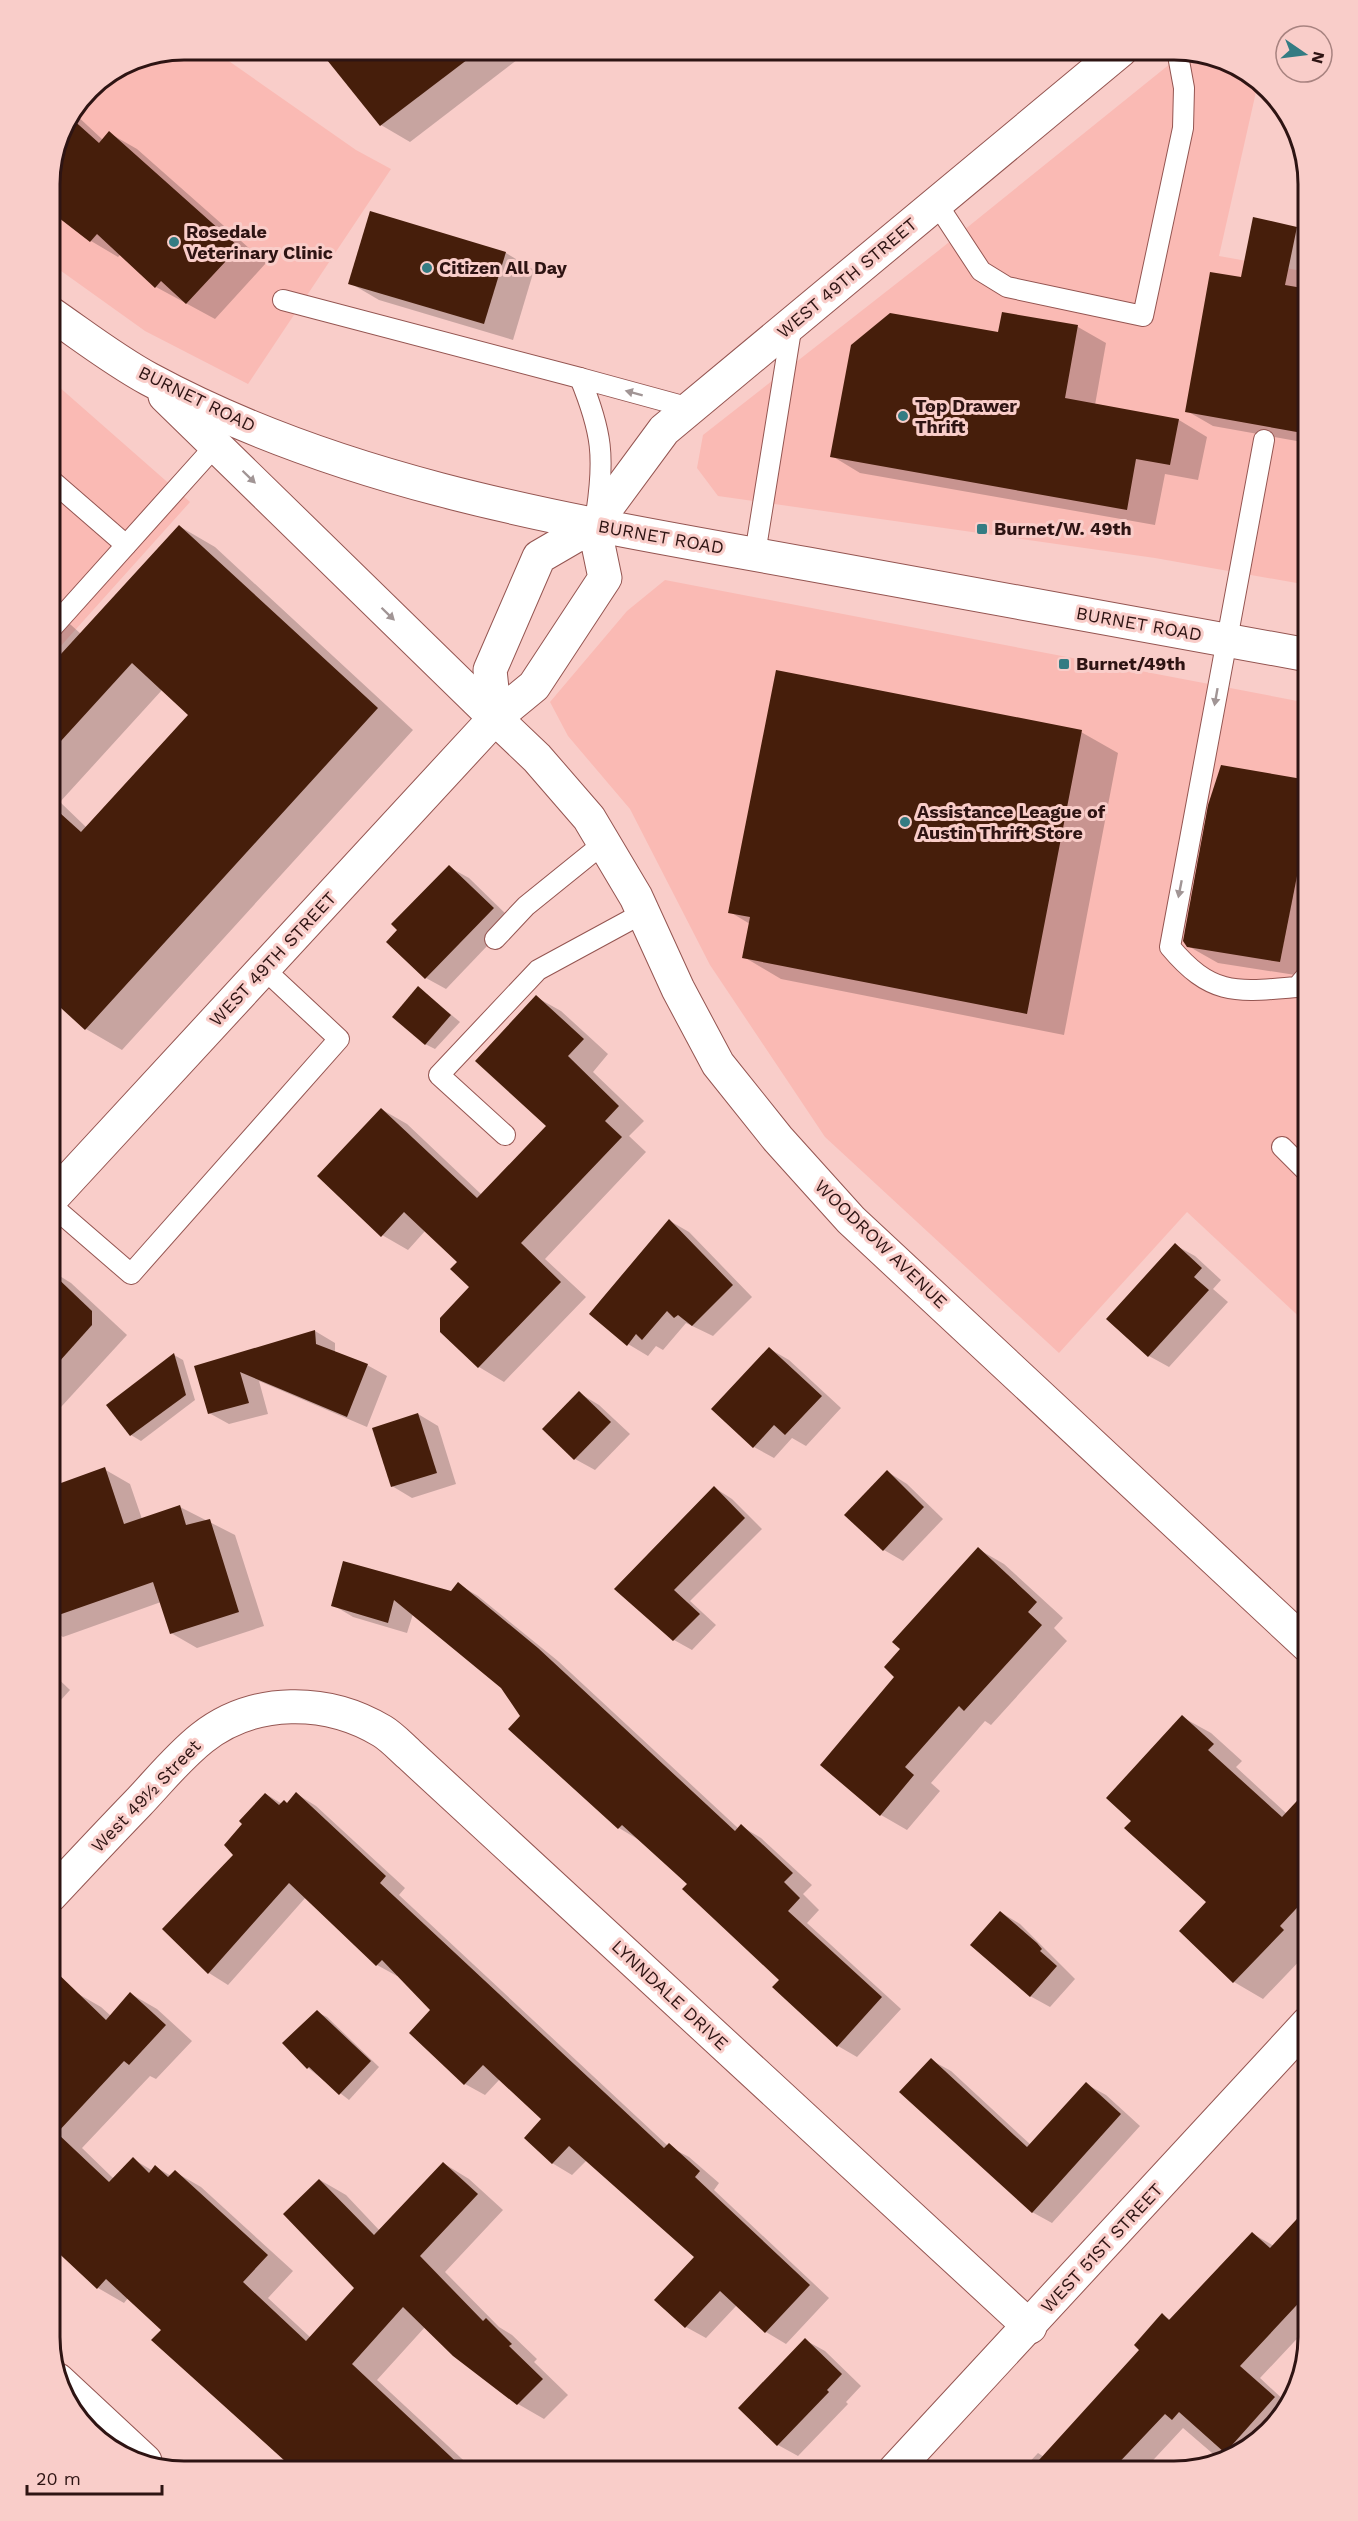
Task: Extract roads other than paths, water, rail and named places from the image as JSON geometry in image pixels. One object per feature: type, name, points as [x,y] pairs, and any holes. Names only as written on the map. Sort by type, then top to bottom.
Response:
[{"type":"street","name":"WEST 49TH STREET","points":[[495,718],[490,670],[539,556],[594,525],[664,430],[1109,60]]},
{"type":"street","name":"BURNET ROAD","points":[[60,320],[147,378],[238,421],[331,457],[429,488],[594,525],[1298,653]]},
{"type":"street","name":"WOODROW AVENUE","points":[[147,378],[537,759],[589,818],[643,913],[678,989],[718,1064],[778,1139],[851,1220],[1298,1637]]},
{"type":"street","name":"WEST 49TH STREET","points":[[60,1191],[495,718],[534,687],[605,578],[594,525]]},
{"type":"street","name":"West 49½ Street","points":[[60,1886],[202,1738],[230,1721],[259,1710],[289,1706]]},
{"type":"street","name":"LYNNDALE DRIVE","points":[[289,1706],[324,1708],[344,1714],[384,1732],[1030,2327]]},
{"type":"street","name":"WEST 51ST STREET","points":[[903,2461],[1030,2327],[1298,2034]]},
{"type":"street","points":[[76,2397],[131,2449]]},
{"type":"lane","points":[[937,204],[981,271],[1007,287],[1143,316],[1183,128],[1184,87],[1179,60]]},
{"type":"lane","points":[[283,300],[690,408]]},
{"type":"lane","points":[[755,554],[792,324]]},
{"type":"lane","points":[[580,378],[600,437],[603,471],[594,525]]},
{"type":"lane","points":[[1264,440],[1170,946],[1185,965],[1215,986],[1243,991],[1298,986]]},
{"type":"lane","points":[[60,619],[216,445]]},
{"type":"lane","points":[[60,488],[126,545]]},
{"type":"lane","points":[[495,939],[526,906],[604,843]]},
{"type":"lane","points":[[505,1135],[439,1075],[538,970],[643,913]]},
{"type":"lane","points":[[60,1211],[131,1274],[339,1039],[264,969]]},
{"type":"lane","points":[[1282,1147],[1298,1163]]},
{"type":"place","name":"Rosedale Veterinary Clinic","points":[[174,242]]},
{"type":"place","name":"Citizen All Day","points":[[427,268]]},
{"type":"place","name":"Top Drawer Thrift","points":[[903,416]]},
{"type":"place","name":"Burnet/W. 49th","points":[[982,529]]},
{"type":"place","name":"Burnet/49th","points":[[1064,664]]},
{"type":"place","name":"Assistance League of Austin Thrift Store","points":[[905,822]]}]
